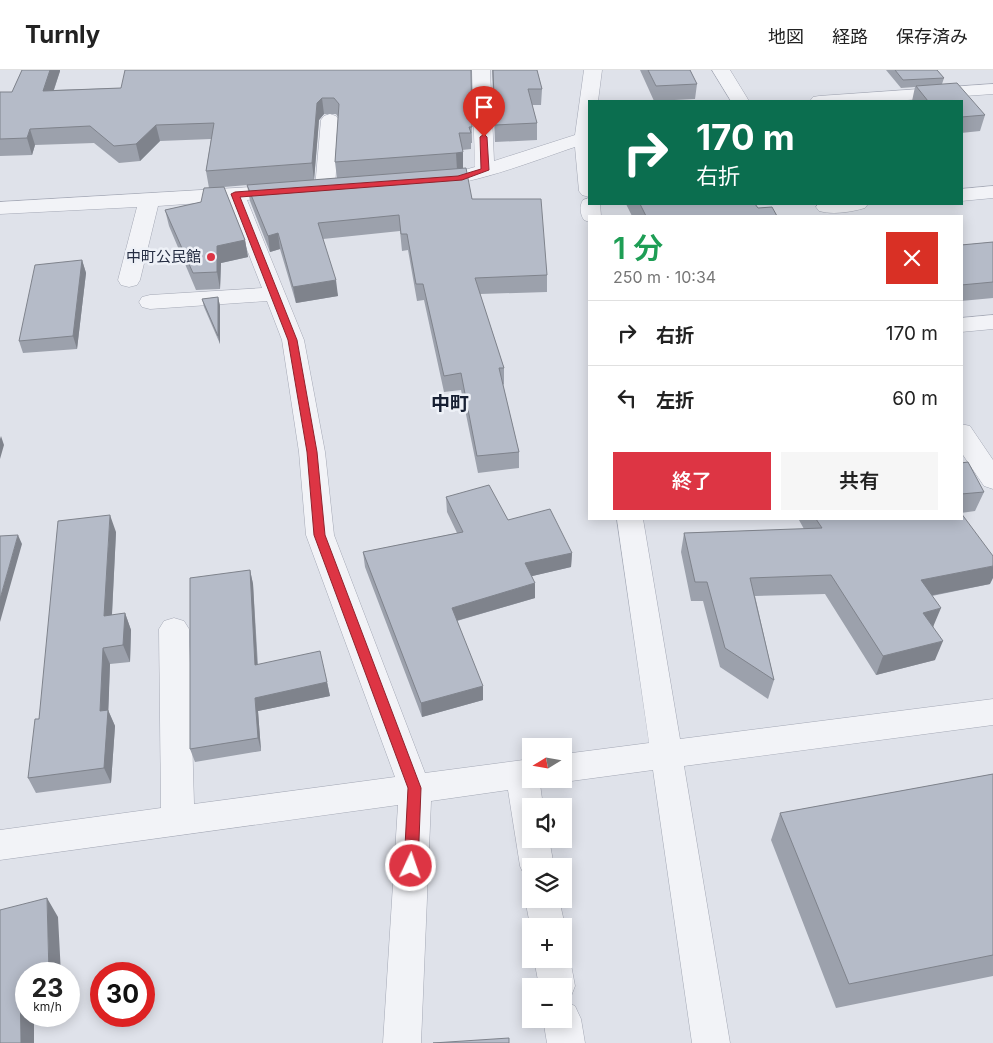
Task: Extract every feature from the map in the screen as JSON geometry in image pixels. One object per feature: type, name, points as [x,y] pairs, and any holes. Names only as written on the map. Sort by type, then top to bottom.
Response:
[{"type":"street","points":[[481,70],[485,170]]},
{"type":"street","points":[[590,100],[593,70]]},
{"type":"street","points":[[721,70],[739,100]]},
{"type":"street","points":[[834,100],[993,89]]},
{"type":"street","points":[[588,118],[586,137],[588,173]]},
{"type":"street","points":[[0,208],[149,201],[335,187],[330,120]]},
{"type":"street","points":[[411,182],[459,178],[586,137]]},
{"type":"street","points":[[963,195],[993,192]]},
{"type":"street","points":[[235,194],[293,340],[312,452],[320,535],[415,788],[402,1043]]},
{"type":"street","points":[[130,280],[149,201]]},
{"type":"street","points":[[827,209],[852,205]]},
{"type":"street","points":[[150,302],[275,294]]},
{"type":"street","points":[[963,326],[993,322]]},
{"type":"street","points":[[963,435],[993,480]]},
{"type":"street","points":[[630,520],[711,1043]]},
{"type":"street","points":[[174,629],[178,822]]},
{"type":"street","points":[[572,767],[993,712]]},
{"type":"street","points":[[0,845],[522,774]]},
{"type":"street","points":[[564,1028],[566,1043]]},
{"type":"building","points":[[22,70],[50,70],[43,91],[121,88],[125,70],[471,70],[472,127],[469,127],[471,133],[459,133],[463,152],[335,162],[339,104],[334,98],[322,98],[317,103],[312,163],[206,171],[214,123],[156,125],[136,144],[114,146],[90,126],[30,129],[27,138],[0,139],[0,92],[12,92]]},
{"type":"building","points":[[493,70],[537,70],[542,89],[528,89],[537,123],[495,125]]},
{"type":"building","points":[[648,70],[690,70],[697,84],[656,86]]},
{"type":"building","points":[[895,70],[937,70],[944,78],[903,80]]},
{"type":"building","points":[[957,83],[985,115],[963,117],[963,100],[927,100],[916,86]]},
{"type":"building","points":[[466,168],[472,199],[541,199],[547,275],[475,278],[504,368],[499,368],[519,452],[477,456],[461,373],[444,376],[423,284],[416,284],[407,234],[401,234],[399,215],[318,223],[336,280],[293,287],[278,233],[268,236],[247,185]]},
{"type":"building","points":[[224,187],[245,240],[217,246],[217,272],[193,273],[165,210],[201,202],[204,188]]},
{"type":"building","points":[[640,205],[756,205],[758,208],[772,207],[776,215],[646,215]]},
{"type":"building","points":[[993,242],[993,282],[963,285],[963,245]]},
{"type":"building","points":[[82,260],[73,336],[19,341],[35,265]]},
{"type":"building","points":[[218,297],[218,336],[202,299]]},
{"type":"building","points":[[968,462],[984,492],[963,494],[963,463]]},
{"type":"building","points":[[489,485],[508,520],[550,509],[572,553],[525,563],[535,583],[452,608],[483,686],[421,703],[363,552],[463,532],[446,497]]},
{"type":"building","points":[[110,515],[104,616],[125,613],[123,645],[103,648],[100,711],[108,710],[104,768],[28,778],[35,719],[39,719],[58,521]]},
{"type":"building","points":[[963,516],[993,556],[993,566],[921,580],[941,608],[923,613],[943,641],[883,656],[831,575],[750,578],[774,680],[725,648],[707,582],[695,582],[684,533],[822,528],[817,520],[963,520]]},
{"type":"building","points":[[18,535],[0,599],[0,536]]},
{"type":"building","points":[[250,570],[255,665],[320,651],[327,682],[255,698],[258,738],[190,749],[190,578]]},
{"type":"building","points":[[993,774],[993,955],[849,984],[780,813]]},
{"type":"building","points":[[47,898],[49,962],[15,962],[15,1027],[21,1027],[21,1043],[0,1043],[0,910]]},
{"type":"building","points":[[509,1038],[509,1043],[433,1043]]},
{"type":"place","name":"中町公民館","points":[[211,257]]},
{"type":"district","name":"中町","points":[[450,403]]},
{"type":"route","points":[[411,866],[415,788],[320,535],[312,452],[293,340],[235,194],[459,178],[485,170],[484,137]]}]
